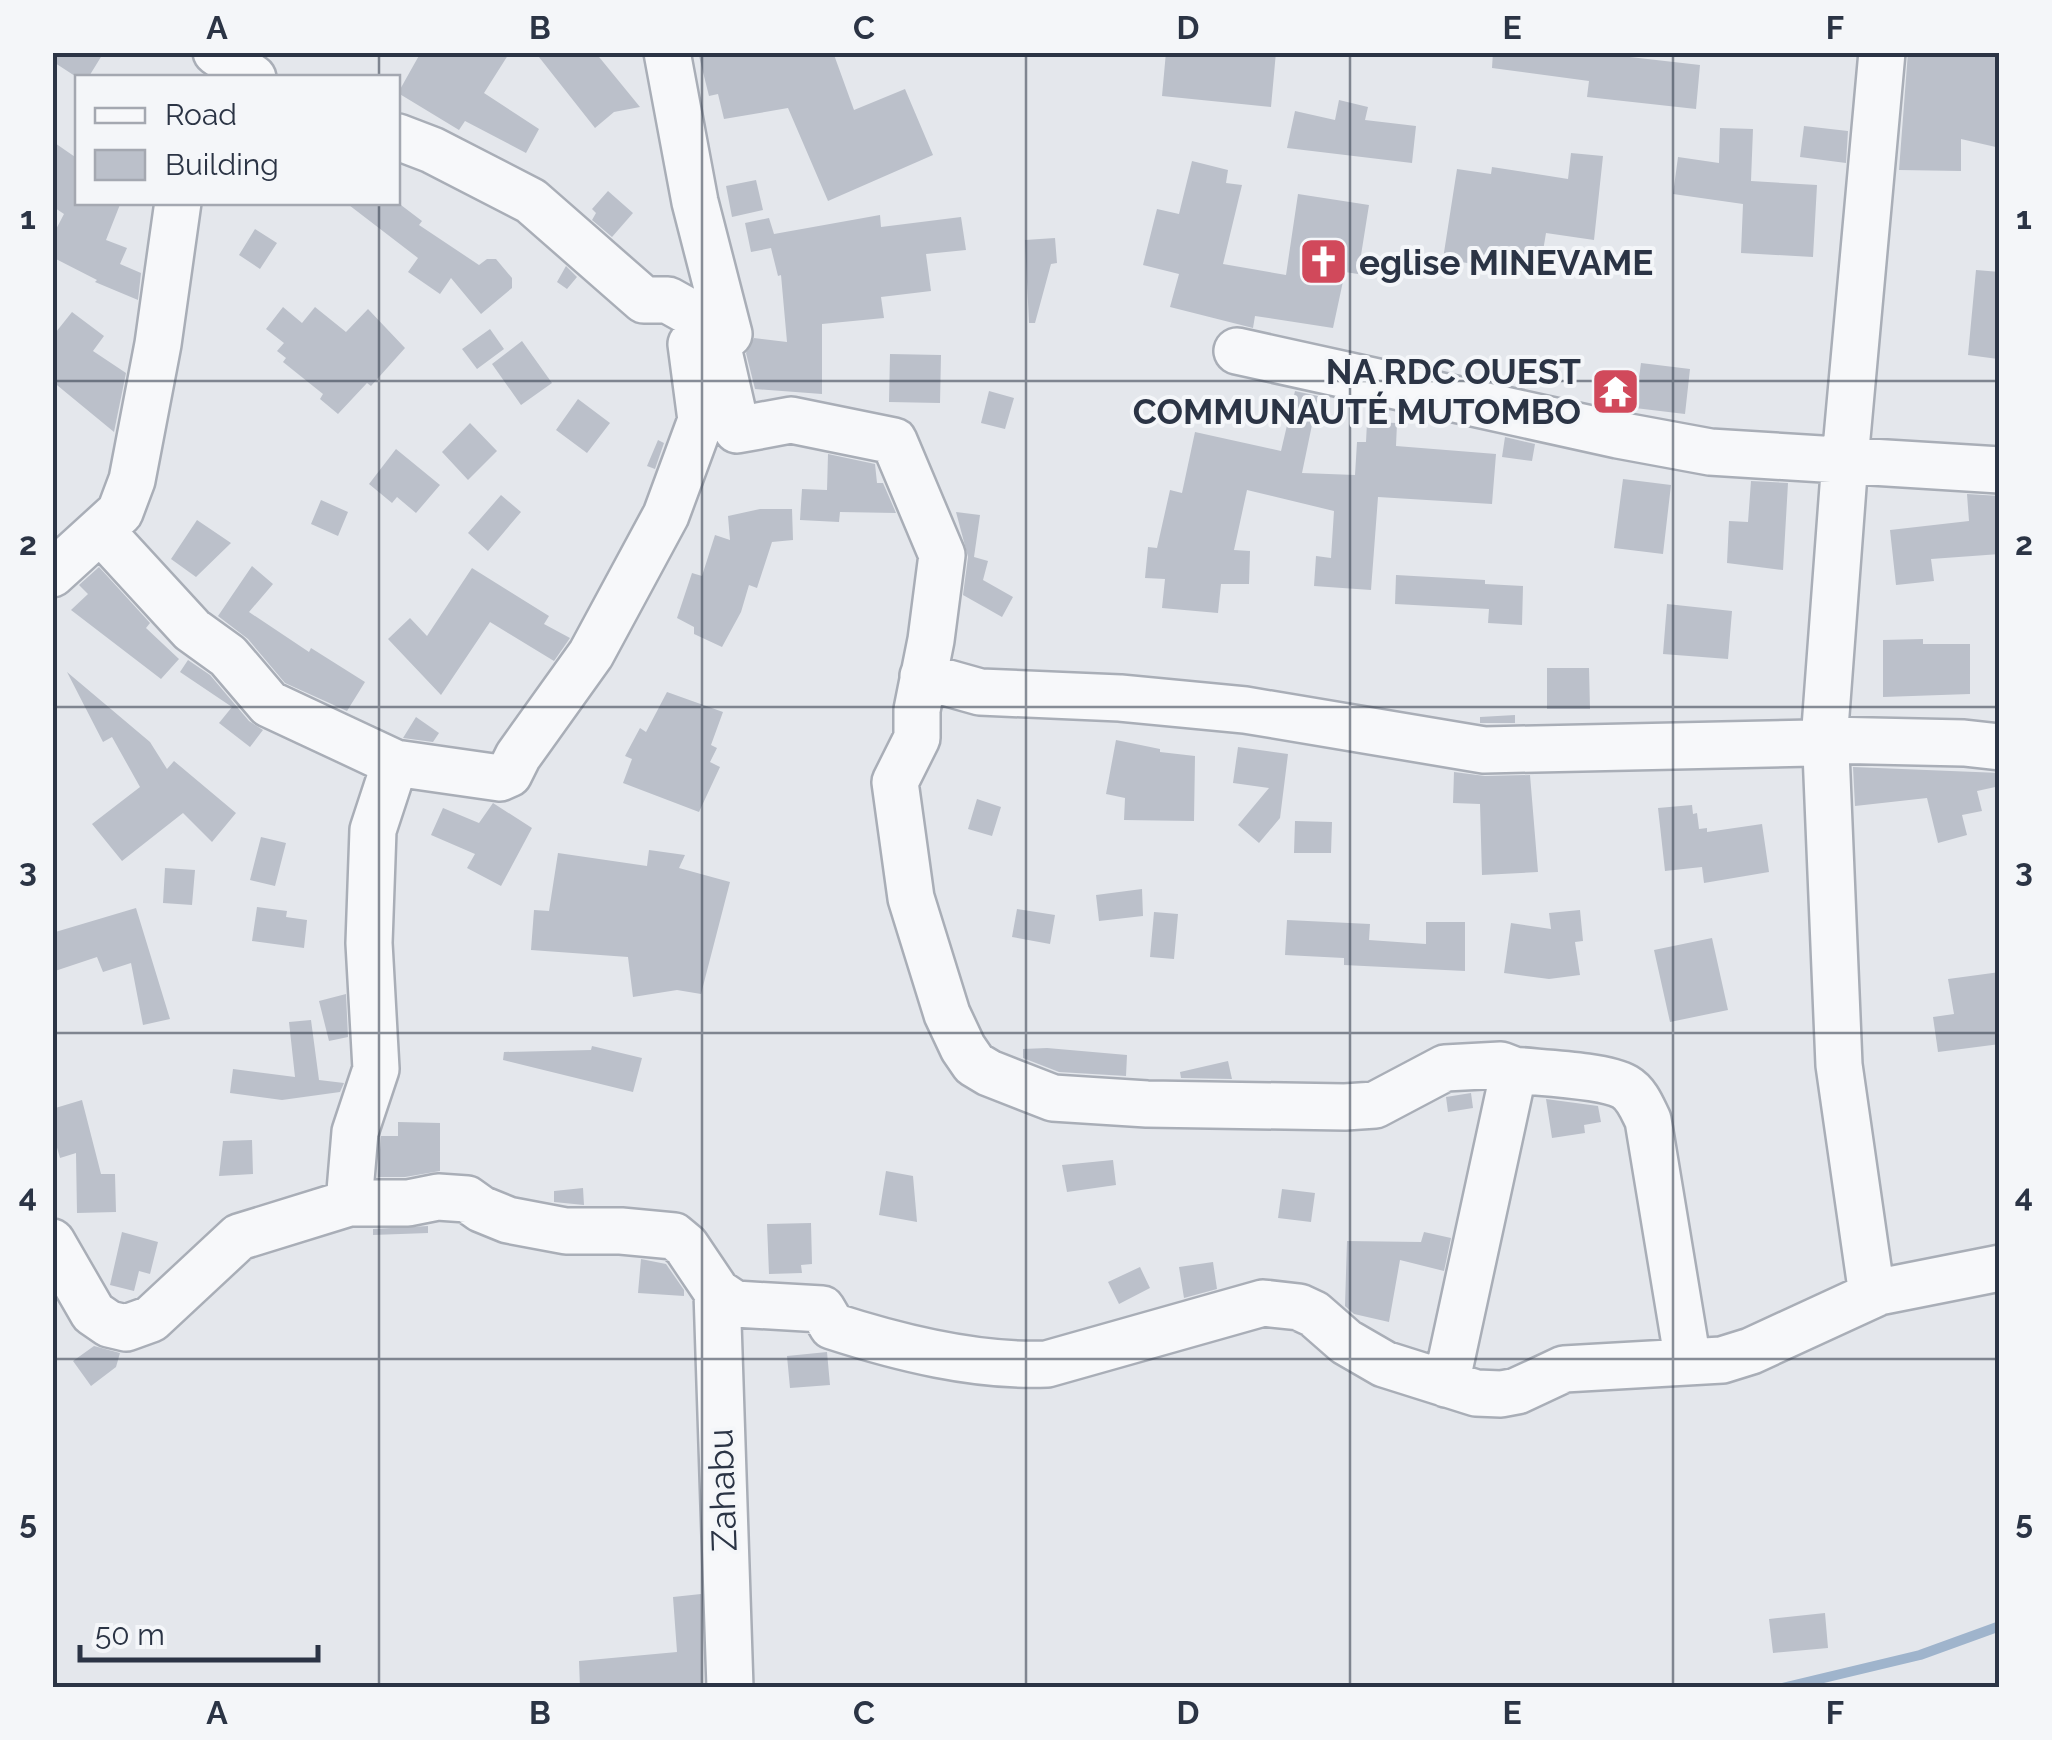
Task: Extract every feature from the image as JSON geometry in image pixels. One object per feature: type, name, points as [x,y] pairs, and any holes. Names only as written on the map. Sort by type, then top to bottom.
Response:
[{"type":"street","points":[[216,52],[249,75]]},
{"type":"street","points":[[400,138],[531,201],[644,300],[668,300],[728,334],[695,202],[667,52]]},
{"type":"street","points":[[1872,1295],[1839,1064],[1825,709],[1882,52]]},
{"type":"street","points":[[52,574],[120,512],[142,441],[178,205]]},
{"type":"street","points":[[101,532],[192,630],[228,656],[269,704],[394,764],[500,778],[509,774],[592,654],[666,515],[701,420],[691,344],[717,343],[737,430],[791,420],[894,441],[942,555],[917,738],[895,782],[911,898],[947,1014],[974,1064],[1053,1098],[1147,1104],[1374,1105],[1446,1068],[1501,1065],[1611,1082],[1627,1088],[1648,1120],[1688,1362]]},
{"type":"street","points":[[1237,351],[1710,452],[2000,470]]},
{"type":"street","points":[[923,676],[980,692],[1120,698],[1245,710],[1484,750],[1826,740],[2000,747]]},
{"type":"street","points":[[349,1202],[354,1132],[376,1069],[368,942],[373,830],[394,764]]},
{"type":"street","points":[[1446,1384],[1514,1070]]},
{"type":"street","points":[[52,1242],[93,1312],[109,1324],[126,1328],[151,1320],[239,1238],[349,1202],[408,1204],[438,1196],[466,1199],[508,1220],[566,1231],[674,1236],[686,1246],[717,1292],[735,1304],[822,1309],[832,1326],[886,1343],[1018,1365],[1048,1364],[1263,1303],[1282,1303],[1314,1314],[1346,1342],[1384,1364],[1476,1393],[1501,1394],[1517,1391],[1564,1369],[1722,1360],[1751,1351],[1872,1295],[2000,1268]]},
{"type":"street","name":"Zahabu","points":[[717,1292],[730,1688]]},
{"type":"building","points":[[52,52],[104,52],[90,75],[75,76],[52,61]]},
{"type":"building","points":[[421,52],[510,52],[484,93],[539,129],[526,153],[465,121],[459,130],[400,94]]},
{"type":"building","points":[[535,52],[595,52],[640,107],[614,112],[595,128]]},
{"type":"building","points":[[698,52],[833,52],[854,110],[905,89],[933,155],[828,201],[788,108],[724,119],[718,94],[709,96]]},
{"type":"building","points":[[1166,52],[1276,52],[1271,107],[1162,96]]},
{"type":"building","points":[[1493,52],[1586,52],[1700,65],[1696,109],[1587,97],[1589,81],[1492,68]]},
{"type":"building","points":[[1908,52],[2000,52],[2000,148],[1961,139],[1961,171],[1899,170]]},
{"type":"building","points":[[1339,100],[1368,107],[1365,120],[1416,126],[1412,163],[1287,148],[1295,111],[1335,120]]},
{"type":"building","points":[[1804,126],[1848,131],[1846,163],[1800,157]]},
{"type":"building","points":[[1720,128],[1753,129],[1751,181],[1817,185],[1813,257],[1741,253],[1743,204],[1673,194],[1678,157],[1719,163]]},
{"type":"building","points":[[52,141],[75,157],[75,205],[120,205],[106,240],[127,248],[120,264],[141,273],[138,300],[95,282],[52,257],[52,237],[64,214],[52,206]]},
{"type":"building","points":[[1571,153],[1603,156],[1594,240],[1546,233],[1539,275],[1443,259],[1457,169],[1491,174],[1492,167],[1568,179]]},
{"type":"building","points":[[1192,161],[1228,170],[1226,183],[1242,185],[1223,264],[1286,275],[1298,194],[1369,205],[1358,274],[1345,272],[1333,328],[1255,316],[1253,328],[1170,307],[1179,274],[1143,265],[1157,209],[1179,214]]},
{"type":"building","points":[[756,180],[763,210],[732,217],[726,186]]},
{"type":"building","points":[[608,191],[633,213],[612,237],[592,220],[596,213],[592,209]]},
{"type":"building","points":[[400,204],[422,221],[419,225],[479,265],[496,259],[512,278],[512,288],[481,314],[451,278],[440,294],[408,272],[418,258],[349,205]]},
{"type":"building","points":[[880,215],[881,227],[961,217],[966,250],[926,254],[931,291],[881,297],[884,318],[822,324],[822,394],[755,389],[746,353],[754,338],[787,342],[781,275],[778,276],[771,248],[751,252],[745,223],[769,218],[774,234]]},
{"type":"building","points":[[255,229],[277,243],[260,269],[239,255]]},
{"type":"building","points":[[1055,238],[1057,263],[1051,264],[1035,323],[1029,323],[1025,240]]},
{"type":"building","points":[[566,266],[577,277],[567,289],[557,282]]},
{"type":"building","points":[[1976,270],[2000,272],[1998,359],[1968,355]]},
{"type":"building","points":[[283,307],[302,323],[315,307],[346,332],[368,309],[405,348],[371,386],[367,383],[338,414],[320,399],[323,394],[283,362],[286,358],[277,351],[284,343],[266,329]]},
{"type":"building","points":[[72,312],[104,336],[93,351],[126,373],[114,432],[52,381],[52,337]]},
{"type":"building","points":[[490,329],[504,349],[477,369],[462,349]]},
{"type":"building","points":[[522,341],[552,383],[521,405],[492,364]]},
{"type":"building","points":[[890,354],[941,355],[940,403],[889,402]]},
{"type":"building","points":[[1641,363],[1690,369],[1685,414],[1635,408]]},
{"type":"building","points":[[989,391],[1014,398],[1005,429],[981,423]]},
{"type":"building","points":[[1295,391],[1318,396],[1302,473],[1355,475],[1357,442],[1366,442],[1367,422],[1397,423],[1396,446],[1496,454],[1492,504],[1378,497],[1371,590],[1314,586],[1316,556],[1331,558],[1334,511],[1247,490],[1234,550],[1250,551],[1249,584],[1221,584],[1218,613],[1162,608],[1165,579],[1145,578],[1148,547],[1157,548],[1170,490],[1182,493],[1195,432],[1281,451]]},
{"type":"building","points":[[578,399],[610,423],[587,453],[556,430]]},
{"type":"building","points":[[470,423],[497,451],[468,480],[442,452]]},
{"type":"building","points":[[1505,437],[1535,444],[1532,461],[1502,457]]},
{"type":"building","points":[[658,440],[664,443],[655,469],[647,466]]},
{"type":"building","points":[[396,449],[440,485],[416,513],[397,497],[392,503],[369,484]]},
{"type":"building","points":[[828,454],[875,464],[877,483],[883,483],[896,513],[840,512],[839,522],[800,520],[802,489],[827,490]]},
{"type":"building","points":[[1623,479],[1671,485],[1663,554],[1614,548]]},
{"type":"building","points":[[1751,481],[1788,483],[1783,570],[1727,563],[1729,521],[1748,522]]},
{"type":"building","points":[[1967,494],[2000,496],[2000,554],[1931,559],[1934,581],[1896,585],[1890,530],[1969,521]]},
{"type":"building","points":[[501,495],[521,512],[488,551],[468,533]]},
{"type":"building","points":[[321,500],[348,512],[338,536],[311,524]]},
{"type":"building","points":[[760,509],[792,509],[793,540],[772,542],[757,588],[749,585],[741,612],[722,647],[694,634],[694,627],[677,618],[692,573],[702,576],[715,535],[730,540],[728,516]]},
{"type":"building","points":[[956,512],[980,515],[974,557],[988,561],[983,580],[1013,597],[1002,617],[963,595],[968,557]]},
{"type":"building","points":[[197,520],[231,543],[196,577],[171,559]]},
{"type":"building","points":[[252,566],[273,584],[249,612],[309,652],[311,648],[365,682],[347,711],[285,683],[248,639],[218,616]]},
{"type":"building","points":[[99,567],[150,623],[146,628],[179,659],[161,679],[71,610],[88,594],[79,585]]},
{"type":"building","points":[[472,568],[549,616],[544,624],[570,638],[554,661],[490,622],[441,695],[388,639],[410,618],[427,636]]},
{"type":"building","points":[[1396,575],[1523,586],[1522,625],[1488,623],[1489,609],[1395,604]]},
{"type":"building","points":[[1667,604],[1732,611],[1728,659],[1663,654]]},
{"type":"building","points":[[1923,639],[1923,644],[1970,644],[1970,694],[1883,697],[1883,640]]},
{"type":"building","points":[[188,660],[210,675],[249,721],[263,730],[250,747],[219,723],[232,707],[180,672]]},
{"type":"building","points":[[1547,668],[1589,668],[1590,709],[1547,709]]},
{"type":"building","points":[[67,672],[150,742],[167,769],[174,761],[236,813],[212,842],[183,813],[122,861],[92,824],[140,787],[112,737],[103,742]]},
{"type":"building","points":[[667,692],[723,712],[711,745],[717,748],[710,762],[720,767],[699,812],[623,783],[632,759],[625,756],[640,728],[646,732]]},
{"type":"building","points":[[1515,715],[1515,723],[1480,723],[1480,717]]},
{"type":"building","points":[[416,717],[439,733],[433,742],[403,738]]},
{"type":"building","points":[[1116,740],[1160,752],[1195,756],[1194,821],[1124,820],[1125,798],[1106,794]]},
{"type":"building","points":[[1238,747],[1288,754],[1280,818],[1259,843],[1238,825],[1269,788],[1233,783]]},
{"type":"building","points":[[1853,767],[2000,773],[2000,786],[1977,791],[1982,811],[1962,815],[1967,835],[1938,843],[1927,798],[1855,806]]},
{"type":"building","points":[[1454,772],[1530,775],[1538,872],[1482,875],[1480,804],[1453,803]]},
{"type":"building","points":[[977,799],[1001,807],[992,836],[968,829]]},
{"type":"building","points":[[493,803],[532,828],[501,886],[467,868],[475,854],[431,835],[443,808],[479,823]]},
{"type":"building","points":[[1692,805],[1699,829],[1707,828],[1707,832],[1762,824],[1769,872],[1704,883],[1702,867],[1665,871],[1658,808]]},
{"type":"building","points":[[1295,821],[1332,822],[1331,853],[1294,853]]},
{"type":"building","points":[[261,837],[286,843],[275,886],[250,880]]},
{"type":"building","points":[[649,850],[685,855],[679,868],[730,882],[701,994],[677,990],[633,997],[628,957],[531,950],[534,910],[549,911],[558,853],[647,866]]},
{"type":"building","points":[[165,868],[195,870],[192,905],[163,903]]},
{"type":"building","points":[[1142,889],[1143,916],[1099,921],[1096,895]]},
{"type":"building","points":[[257,907],[287,911],[286,917],[307,920],[304,948],[252,941]]},
{"type":"building","points":[[136,908],[170,1019],[143,1025],[131,963],[103,972],[97,957],[52,972],[52,933]]},
{"type":"building","points":[[1017,909],[1055,915],[1050,944],[1012,937]]},
{"type":"building","points":[[1580,910],[1583,941],[1575,942],[1580,975],[1549,979],[1504,973],[1511,923],[1551,929],[1549,913]]},
{"type":"building","points":[[1154,912],[1178,914],[1174,959],[1150,957]]},
{"type":"building","points":[[1287,920],[1370,924],[1369,940],[1426,944],[1426,922],[1465,922],[1465,971],[1344,965],[1344,958],[1285,955]]},
{"type":"building","points":[[1712,938],[1728,1010],[1670,1022],[1654,950]]},
{"type":"building","points":[[2000,972],[2000,1044],[1938,1052],[1933,1017],[1954,1014],[1948,979]]},
{"type":"building","points":[[346,994],[348,1037],[329,1041],[319,1001]]},
{"type":"building","points":[[311,1020],[319,1080],[344,1083],[340,1092],[282,1100],[230,1093],[233,1069],[295,1077],[289,1022]]},
{"type":"building","points":[[592,1046],[642,1058],[633,1092],[503,1060],[504,1052],[591,1050]]},
{"type":"building","points":[[1023,1049],[1127,1055],[1126,1076],[1059,1072],[1023,1058]]},
{"type":"building","points":[[1228,1061],[1232,1079],[1181,1078],[1180,1072]]},
{"type":"building","points":[[1471,1093],[1473,1108],[1448,1112],[1446,1097]]},
{"type":"building","points":[[1546,1099],[1598,1106],[1601,1122],[1584,1125],[1585,1133],[1552,1138]]},
{"type":"building","points":[[82,1100],[101,1174],[115,1174],[116,1212],[77,1213],[76,1153],[60,1158],[52,1130],[52,1109]]},
{"type":"building","points":[[398,1122],[440,1123],[440,1171],[378,1177],[381,1136],[398,1136]]},
{"type":"building","points":[[252,1140],[253,1174],[219,1176],[223,1141]]},
{"type":"building","points":[[1113,1160],[1116,1185],[1067,1192],[1062,1165]]},
{"type":"building","points":[[886,1171],[913,1176],[917,1222],[879,1215]]},
{"type":"building","points":[[583,1188],[584,1205],[554,1202],[554,1191]]},
{"type":"building","points":[[1282,1189],[1315,1193],[1311,1222],[1278,1218]]},
{"type":"building","points":[[811,1223],[812,1264],[801,1265],[802,1273],[769,1274],[767,1224]]},
{"type":"building","points":[[428,1226],[428,1233],[373,1235],[373,1229]]},
{"type":"building","points":[[122,1232],[158,1242],[150,1274],[139,1271],[134,1291],[110,1285]]},
{"type":"building","points":[[1424,1232],[1451,1238],[1444,1271],[1400,1260],[1389,1322],[1354,1314],[1345,1306],[1347,1241],[1421,1242]]},
{"type":"building","points":[[641,1259],[666,1264],[684,1296],[638,1293]]},
{"type":"building","points":[[1213,1262],[1217,1289],[1184,1298],[1179,1267]]},
{"type":"building","points":[[1140,1267],[1150,1288],[1119,1304],[1108,1282]]},
{"type":"building","points":[[94,1346],[120,1353],[116,1367],[91,1386],[73,1361]]},
{"type":"building","points":[[827,1352],[830,1385],[790,1388],[787,1356]]},
{"type":"building","points":[[701,1594],[701,1688],[580,1688],[579,1661],[677,1652],[673,1597]]},
{"type":"building","points":[[1825,1613],[1828,1648],[1773,1653],[1769,1619]]},
{"type":"waterway","points":[[1782,1688],[1920,1655],[2000,1626]]},
{"type":"place","name":"eglise MINEVAME","points":[[1324,262]]},
{"type":"place","name":"NA RDC OUEST COMMUNAUTÉ MUTOMBO","points":[[1616,391]]}]
